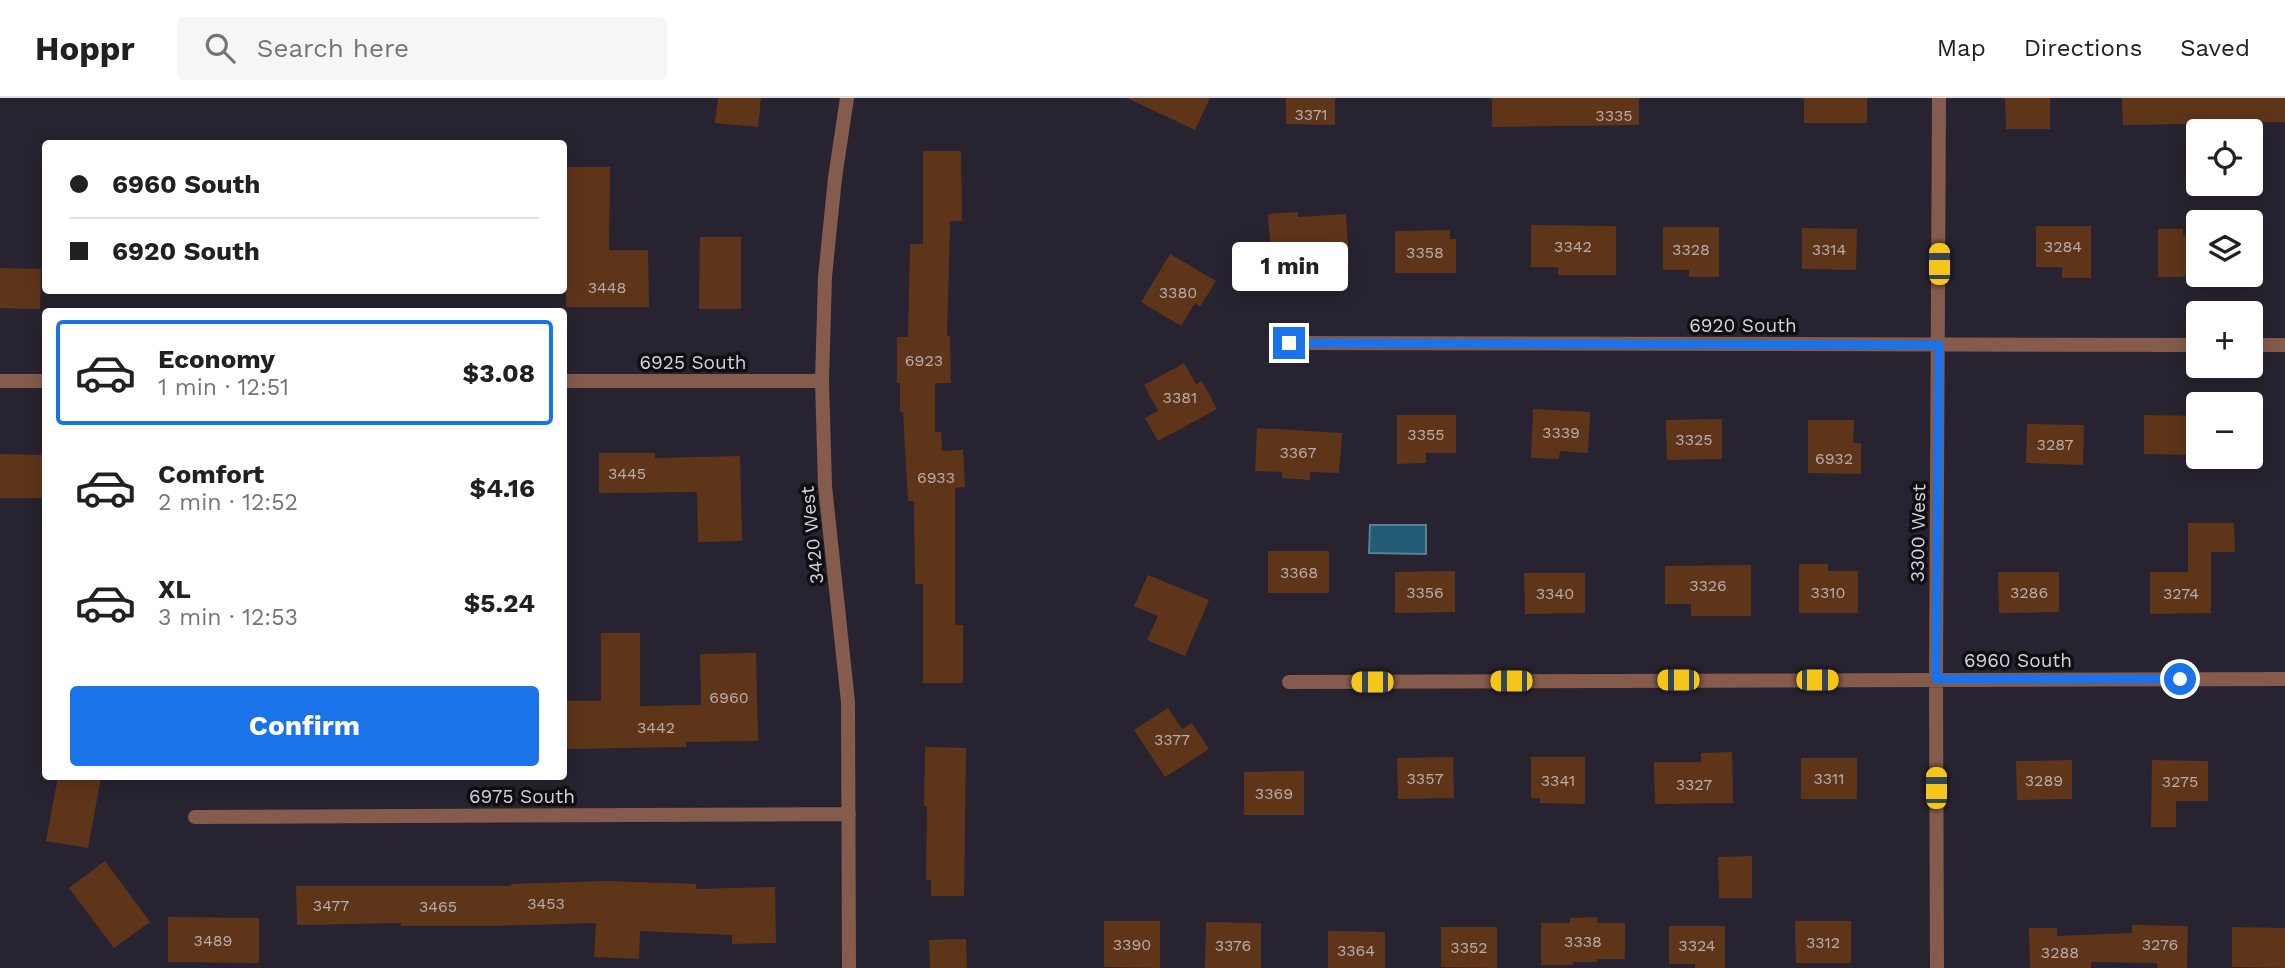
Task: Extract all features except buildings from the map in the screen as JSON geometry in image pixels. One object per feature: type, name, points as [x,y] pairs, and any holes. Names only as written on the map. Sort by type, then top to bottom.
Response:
[{"type":"street","name":"3420 West","points":[[847,98],[835,178],[825,277],[822,381],[825,486],[848,702],[849,968]]},
{"type":"street","name":"3300 West","points":[[1937,968],[1939,98]]},
{"type":"street","name":"6920 South","points":[[1289,343],[2186,345]]},
{"type":"street","points":[[2263,345],[2285,345]]},
{"type":"street","points":[[0,381],[42,381]]},
{"type":"street","name":"6925 South","points":[[567,381],[822,381]]},
{"type":"street","name":"6960 South","points":[[1289,682],[2285,679]]},
{"type":"street","name":"6975 South","points":[[195,817],[849,814]]},
{"type":"water","points":[[1370,525],[1426,525],[1426,554],[1369,553]]},
{"type":"route","points":[[1289,343],[1939,345],[1936,679],[2180,679]]}]
